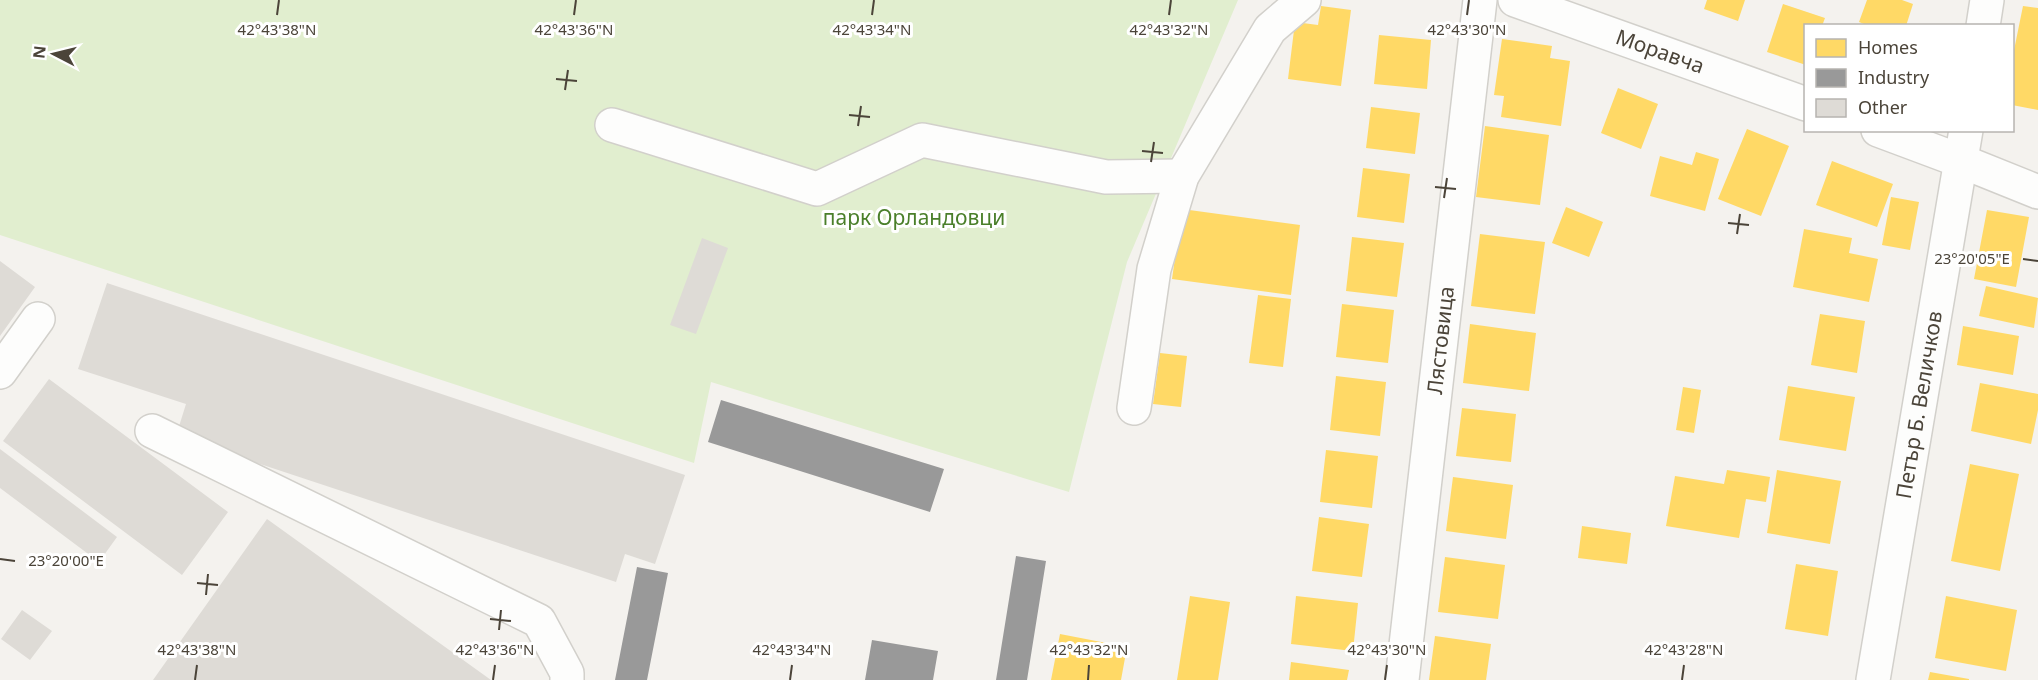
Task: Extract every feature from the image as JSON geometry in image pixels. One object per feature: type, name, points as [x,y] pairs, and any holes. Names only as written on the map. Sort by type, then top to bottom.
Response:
[{"type":"street","points":[[1134,408],[1154,269],[1182,176],[1270,29],[1304,0]]},
{"type":"street","name":"Лястовица","points":[[1402,680],[1480,0]]},
{"type":"street","name":"Моравча","points":[[1515,0],[1579,11],[1804,103]]},
{"type":"street","points":[[1983,24],[1987,0]]},
{"type":"street","points":[[612,125],[817,189],[922,140],[1106,177],[1182,176]]},
{"type":"street","points":[[1889,132],[1964,146],[2038,192]]},
{"type":"street","name":"Петър Б. Величков","points":[[1873,680],[1964,146]]},
{"type":"street","points":[[0,372],[38,319]]},
{"type":"street","points":[[152,431],[539,621],[567,674],[567,680]]},
{"type":"green space","name":"парк Орландовци","points":[[0,0],[1238,0],[1127,262],[1069,492],[711,382],[694,463],[0,235]]},
{"type":"building: Homes","points":[[1707,0],[1745,0],[1738,21],[1704,9]]},
{"type":"building: Homes","points":[[1867,0],[1902,0],[1913,4],[1907,24],[1859,22]]},
{"type":"building: Homes","points":[[1783,4],[1825,18],[1823,24],[1804,24],[1804,64],[1767,52]]},
{"type":"building: Homes","points":[[1321,6],[1351,10],[1341,86],[1288,79],[1295,22],[1318,25]]},
{"type":"building: Homes","points":[[2023,6],[2038,8],[2038,110],[2014,105],[2014,50]]},
{"type":"building: Homes","points":[[1379,35],[1431,40],[1427,89],[1374,84]]},
{"type":"building: Homes","points":[[1502,39],[1552,46],[1550,58],[1570,61],[1561,126],[1501,117],[1504,96],[1494,95]]},
{"type":"building: Homes","points":[[1618,88],[1658,104],[1641,149],[1601,133]]},
{"type":"building: Homes","points":[[1371,107],[1420,113],[1415,154],[1366,148]]},
{"type":"building: Homes","points":[[1485,126],[1549,135],[1540,205],[1476,197]]},
{"type":"building: Homes","points":[[1747,129],[1789,146],[1761,216],[1718,199]]},
{"type":"building: Homes","points":[[1696,152],[1719,159],[1705,211],[1650,196],[1660,156],[1692,165]]},
{"type":"building: Homes","points":[[1832,161],[1893,184],[1877,227],[1816,205]]},
{"type":"building: Homes","points":[[1363,168],[1410,174],[1404,223],[1357,217]]},
{"type":"building: Homes","points":[[1891,197],[1919,202],[1910,250],[1882,245]]},
{"type":"building: Homes","points":[[1566,207],[1603,222],[1589,257],[1552,243]]},
{"type":"building: Homes","points":[[1182,209],[1300,225],[1291,295],[1172,279]]},
{"type":"building: Homes","points":[[1987,210],[2029,217],[2016,287],[1974,279]]},
{"type":"building: Homes","points":[[1804,229],[1852,238],[1849,253],[1878,259],[1869,302],[1793,287]]},
{"type":"building: Homes","points":[[1480,234],[1545,242],[1535,314],[1471,306]]},
{"type":"building: Homes","points":[[1352,237],[1404,243],[1397,297],[1346,291]]},
{"type":"building: Homes","points":[[1986,286],[2038,298],[2034,328],[1979,316]]},
{"type":"building: Homes","points":[[1258,295],[1291,299],[1283,367],[1249,363]]},
{"type":"building: Homes","points":[[1342,304],[1394,310],[1388,363],[1336,357]]},
{"type":"building: Homes","points":[[1820,314],[1865,321],[1857,373],[1811,365]]},
{"type":"building: Homes","points":[[1470,324],[1536,333],[1529,391],[1463,383]]},
{"type":"building: Homes","points":[[1963,326],[2019,336],[2013,375],[1957,365]]},
{"type":"building: Homes","points":[[1160,353],[1187,356],[1181,407],[1153,404]]},
{"type":"building: Homes","points":[[1336,376],[1386,382],[1380,436],[1330,430]]},
{"type":"building: Homes","points":[[1980,383],[2038,394],[2038,410],[2031,444],[1971,431]]},
{"type":"building: Homes","points":[[1788,386],[1855,397],[1846,451],[1779,440]]},
{"type":"building: Homes","points":[[1683,387],[1701,390],[1694,433],[1676,430]]},
{"type":"building: Homes","points":[[1462,408],[1516,414],[1511,462],[1456,456]]},
{"type":"building: Homes","points":[[1326,450],[1378,456],[1372,508],[1320,502]]},
{"type":"building: Homes","points":[[1970,464],[2019,474],[2000,571],[1951,561]]},
{"type":"building: Homes","points":[[1727,470],[1770,477],[1766,502],[1746,499],[1739,538],[1666,526],[1675,476],[1724,484]]},
{"type":"building: Homes","points":[[1777,470],[1841,481],[1830,544],[1767,533]]},
{"type":"building: Homes","points":[[1453,477],[1513,485],[1506,539],[1446,531]]},
{"type":"building: Homes","points":[[1319,517],[1369,524],[1362,577],[1312,571]]},
{"type":"building: Homes","points":[[1582,526],[1631,533],[1627,564],[1578,558]]},
{"type":"building: Homes","points":[[1445,557],[1505,565],[1498,619],[1438,612]]},
{"type":"building: Homes","points":[[1796,564],[1838,571],[1828,636],[1785,629]]},
{"type":"building: Homes","points":[[1190,596],[1230,602],[1218,680],[1177,680]]},
{"type":"building: Homes","points":[[1296,596],[1358,603],[1353,651],[1291,644]]},
{"type":"building: Homes","points":[[1946,596],[2017,610],[2006,671],[1935,658]]},
{"type":"building: Homes","points":[[1060,634],[1127,647],[1121,680],[1051,680]]},
{"type":"building: Homes","points":[[1435,636],[1491,644],[1486,680],[1429,680]]},
{"type":"building: Homes","points":[[1291,662],[1349,670],[1347,680],[1289,680]]},
{"type":"building: Homes","points":[[1930,672],[1969,679],[1969,680],[1928,680]]},
{"type":"building: Industry","points":[[721,400],[944,469],[930,512],[708,442]]},
{"type":"building: Industry","points":[[1016,556],[1046,561],[1027,680],[996,680]]},
{"type":"building: Industry","points":[[637,567],[668,573],[647,680],[615,680]]},
{"type":"building: Industry","points":[[872,640],[938,651],[933,680],[865,680]]},
{"type":"building: Other","points":[[702,238],[728,248],[696,334],[670,325]]},
{"type":"building: Other","points":[[0,261],[35,287],[0,336]]},
{"type":"building: Other","points":[[107,283],[685,475],[655,564],[625,554],[616,582],[176,436],[186,404],[78,369]]},
{"type":"building: Other","points":[[49,379],[228,512],[182,575],[3,441]]},
{"type":"building: Other","points":[[0,449],[117,537],[99,562],[0,488]]},
{"type":"building: Other","points":[[267,519],[491,680],[153,680]]},
{"type":"building: Other","points":[[22,610],[52,631],[30,660],[1,639]]}]
